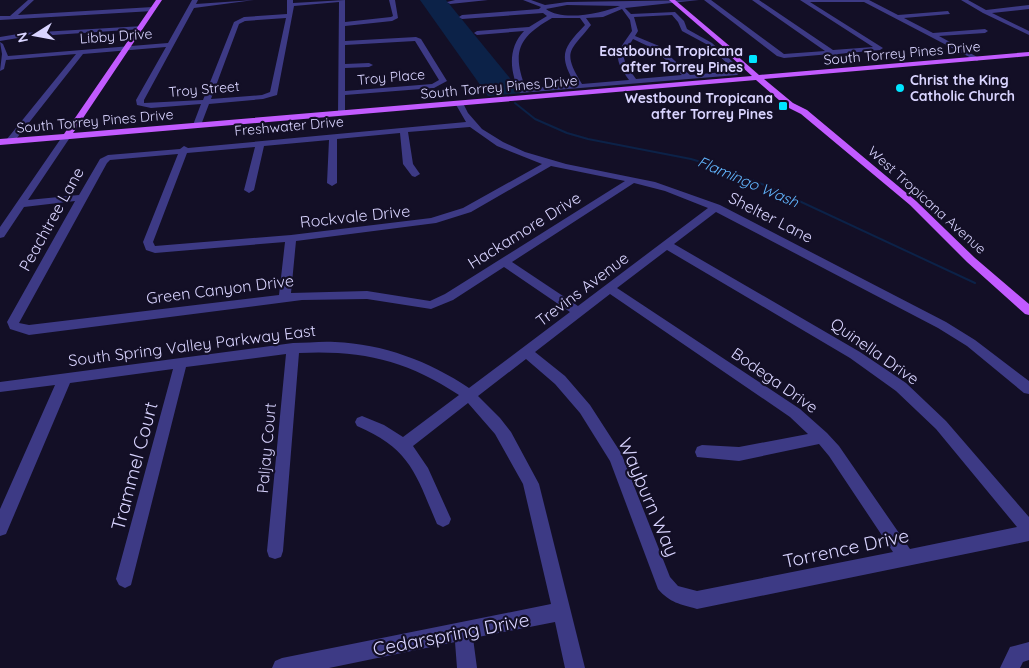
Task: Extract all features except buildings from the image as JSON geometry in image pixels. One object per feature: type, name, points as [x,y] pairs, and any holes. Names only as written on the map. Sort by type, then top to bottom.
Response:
[{"type":"main road","points":[[67,136],[159,0]]},
{"type":"main road","name":"West Tropicana Avenue","points":[[673,1],[730,49],[741,53],[802,104],[804,112]]},
{"type":"main road","name":"West Tropicana Avenue","points":[[730,49],[731,54],[790,105],[804,112],[913,203],[971,260],[1029,311]]},
{"type":"main road","name":"South Torrey Pines Drive","points":[[0,142],[1029,54]]},
{"type":"street","points":[[11,18],[31,0]]},
{"type":"street","points":[[170,45],[193,3],[251,0]]},
{"type":"street","points":[[197,125],[236,23],[240,20],[290,16],[290,2],[342,0],[341,113]]},
{"type":"street","points":[[343,24],[392,20],[396,17],[392,0]]},
{"type":"street","points":[[450,2],[485,0]]},
{"type":"street","points":[[526,0],[552,16]]},
{"type":"street","points":[[462,17],[543,9],[570,1],[599,1],[619,4],[696,0]]},
{"type":"street","points":[[706,0],[779,55],[835,54],[880,48],[804,0]]},
{"type":"street","points":[[755,0],[835,54]]},
{"type":"street","points":[[804,0],[865,0],[977,59]]},
{"type":"street","points":[[964,0],[1029,33]]},
{"type":"street","points":[[619,4],[630,16],[635,26],[635,31],[622,48],[620,56],[621,64],[634,82]]},
{"type":"street","points":[[619,4],[611,13],[582,16],[552,16],[531,29],[520,39],[514,52],[514,70],[523,91],[737,73],[740,71],[710,44],[684,30],[681,21],[673,13],[630,16]]},
{"type":"street","points":[[985,12],[1027,8]]},
{"type":"street","points":[[0,18],[153,9]]},
{"type":"street","points":[[889,20],[948,13]]},
{"type":"street","name":"Troy Street","points":[[170,45],[140,100],[139,103],[141,105],[151,106],[269,96],[276,91],[290,16]]},
{"type":"street","points":[[580,86],[566,59],[567,50],[573,40],[588,25],[582,16]]},
{"type":"street","points":[[0,39],[24,35],[141,27]]},
{"type":"street","points":[[477,33],[531,29]]},
{"type":"street","points":[[932,35],[985,31]]},
{"type":"street","points":[[632,37],[645,40],[660,48],[688,77]]},
{"type":"street","name":"Troy Place","points":[[342,93],[434,86],[442,83],[443,79],[416,39],[343,43]]},
{"type":"street","points":[[931,43],[945,42]]},
{"type":"street","points":[[0,44],[5,54],[0,69]]},
{"type":"street","name":"Libby Drive","points":[[4,58],[170,45]]},
{"type":"street","points":[[10,141],[82,51]]},
{"type":"street","points":[[342,66],[369,65]]},
{"type":"street","name":"Shelter Lane","points":[[459,103],[461,110],[472,124],[488,137],[508,148],[549,164],[666,188],[716,207],[942,325],[971,343],[1029,389]]},
{"type":"street","name":"Freshwater Drive","points":[[108,158],[472,124]]},
{"type":"street","points":[[404,130],[408,164],[415,174]]},
{"type":"street","points":[[0,235],[67,136]]},
{"type":"street","points":[[332,182],[333,136]]},
{"type":"street","points":[[250,190],[260,143]]},
{"type":"street","name":"Rockvale Drive","points":[[184,150],[148,242],[150,248],[163,250],[419,224],[449,217],[475,206],[549,164]]},
{"type":"street","name":"Peachtree Lane","points":[[14,326],[13,322],[81,198],[103,161],[108,158]]},
{"type":"street","name":"Hackamore Drive","points":[[432,305],[449,297],[633,180]]},
{"type":"street","points":[[21,204],[81,198]]},
{"type":"street","name":"Trevins Avenue","points":[[403,445],[716,207]]},
{"type":"street","points":[[285,298],[291,238]]},
{"type":"street","name":"Quinella Drive","points":[[667,245],[855,355],[901,387],[941,425],[1029,529]]},
{"type":"street","points":[[504,262],[579,312]]},
{"type":"street","name":"Bodega Drive","points":[[609,288],[795,413],[822,437],[906,558]]},
{"type":"street","name":"Green Canyon Drive","points":[[14,326],[29,330],[285,298],[336,294],[367,295],[432,305]]},
{"type":"street","name":"South Spring Valley Parkway East","points":[[0,387],[292,348],[336,346],[396,357],[434,372],[453,383],[494,421],[518,458],[531,484],[575,668]]},
{"type":"street","name":"Paljay Court","points":[[275,551],[292,348]]},
{"type":"street","name":"Wayburn Way","points":[[526,352],[560,380],[585,409],[616,458],[664,583],[673,593]]},
{"type":"street","name":"Trammel Court","points":[[125,579],[181,362]]},
{"type":"street","points":[[0,528],[65,378]]},
{"type":"street","points":[[362,422],[381,429],[403,445],[416,459],[427,477],[443,519]]},
{"type":"street","points":[[702,452],[739,454],[822,437]]},
{"type":"street","name":"Torrence Drive","points":[[673,593],[697,600],[1029,532]]},
{"type":"street","name":"Cedarspring Drive","points":[[293,667],[562,612]]},
{"type":"street","points":[[463,631],[468,668]]},
{"type":"street","points":[[1010,668],[1017,654],[1029,651]]},
{"type":"water","points":[[420,0],[446,0],[522,93],[488,96]]},
{"type":"waterway","name":"Flamingo Wash","points":[[515,103],[535,119],[567,133],[588,139],[691,159],[724,169],[767,186],[975,283]]},
{"type":"place","name":"Eastbound Tropicana after Torrey Pines","points":[[753,59]]},
{"type":"place","name":"Christ the King Catholic Church","points":[[900,88]]},
{"type":"place","name":"Westbound Tropicana after Torrey Pines","points":[[783,106]]}]
